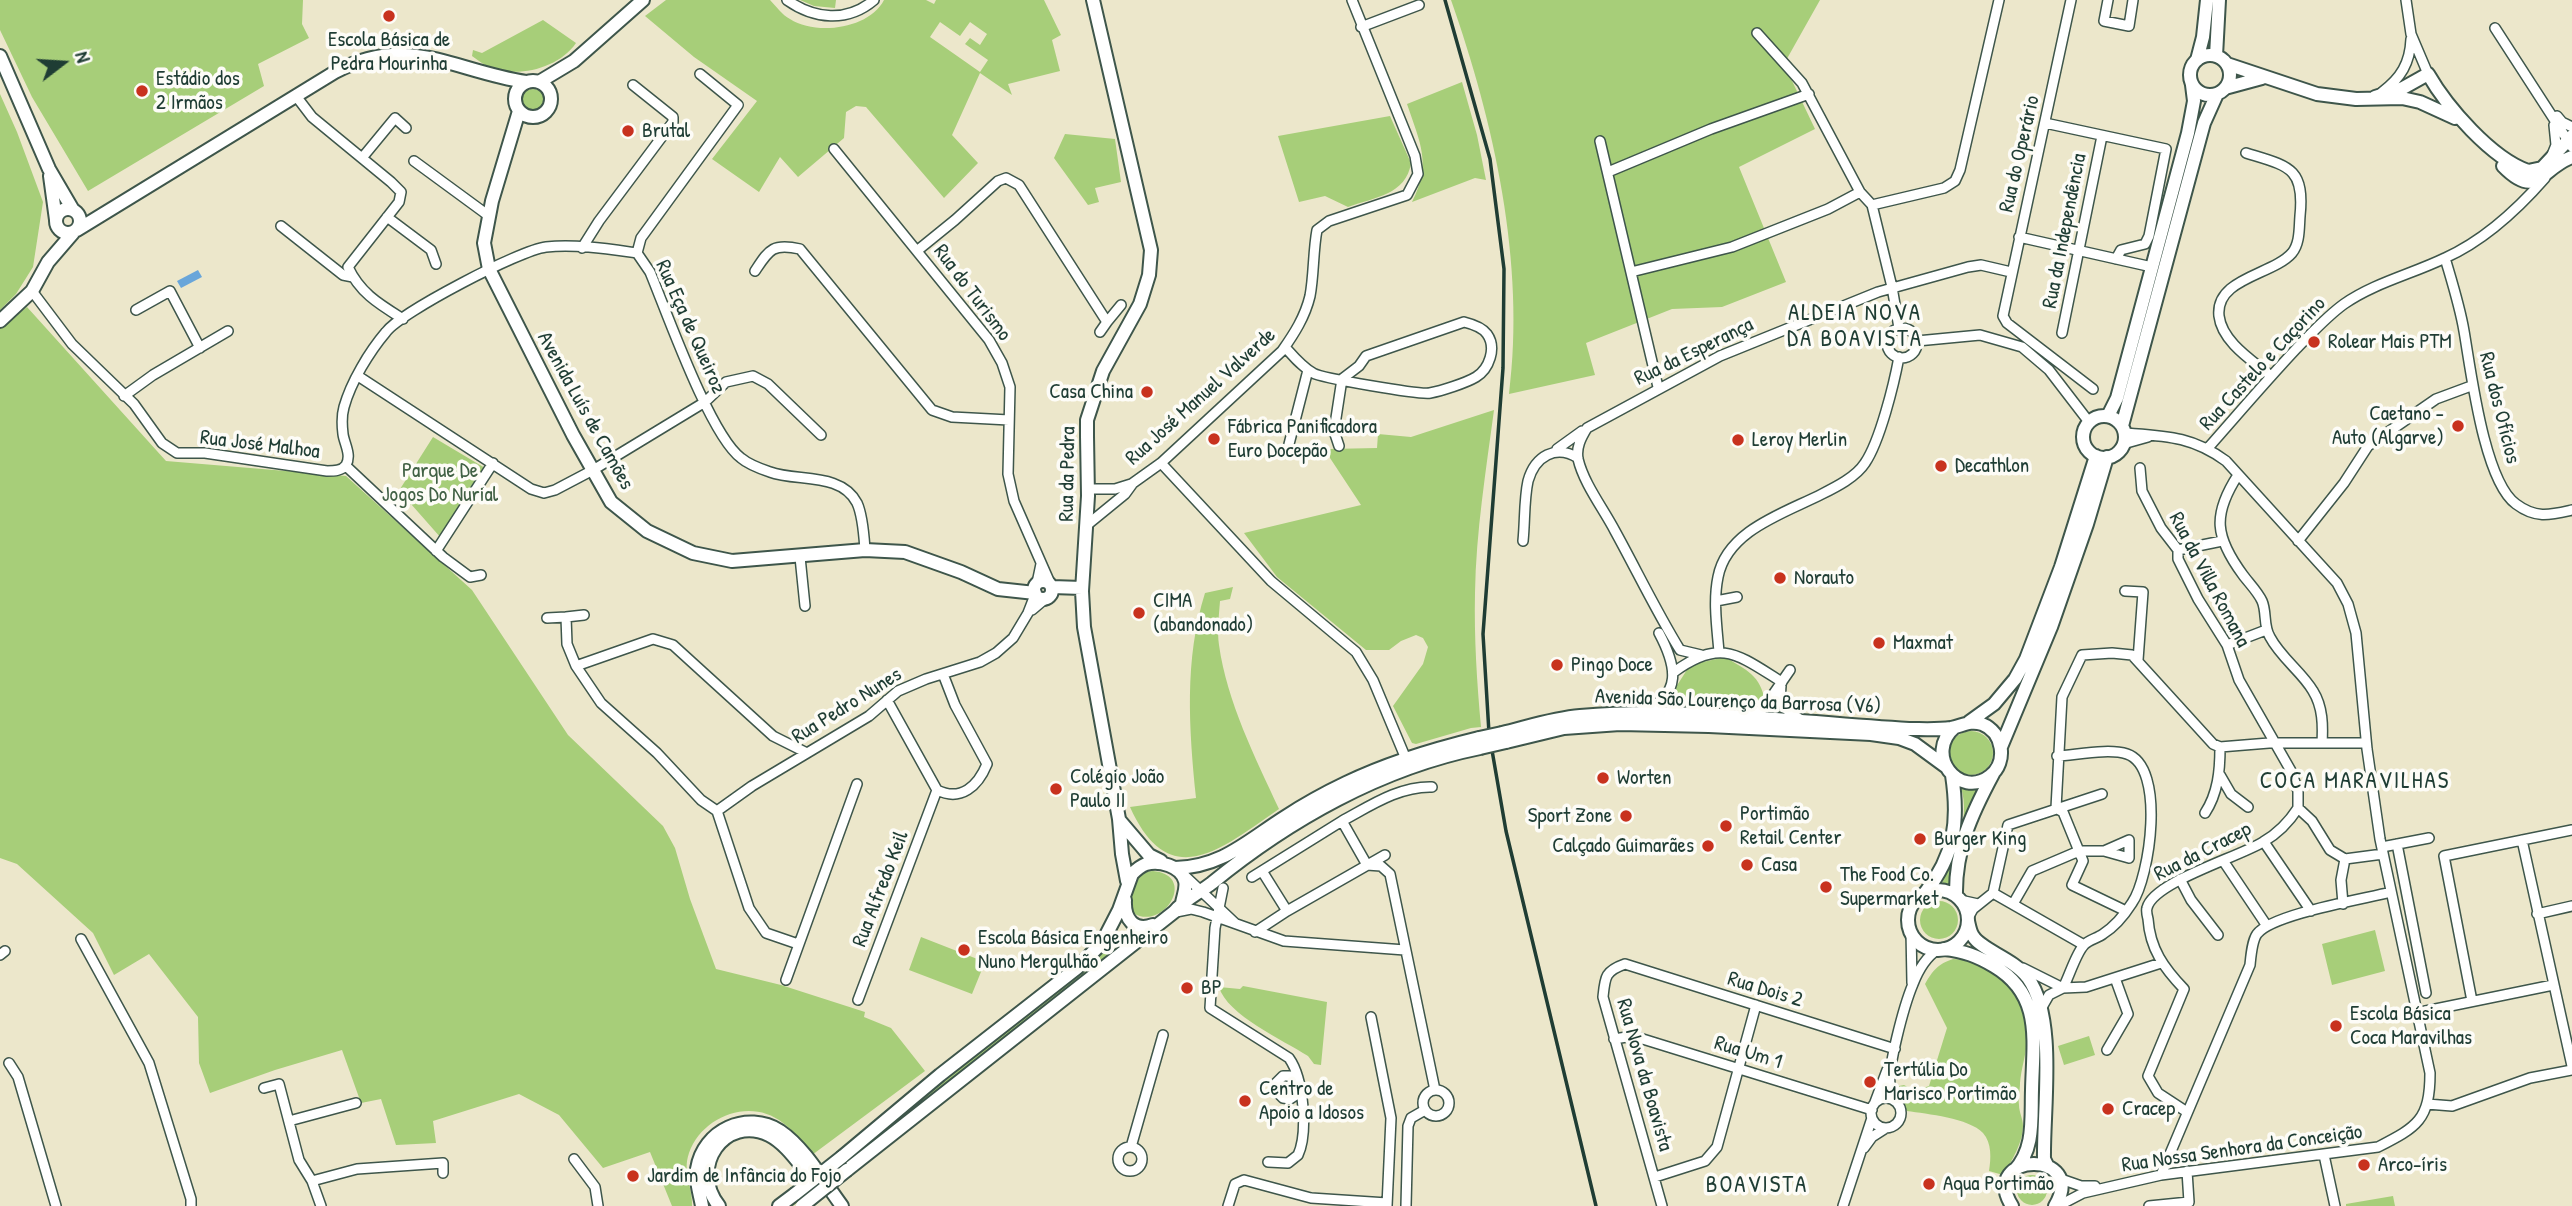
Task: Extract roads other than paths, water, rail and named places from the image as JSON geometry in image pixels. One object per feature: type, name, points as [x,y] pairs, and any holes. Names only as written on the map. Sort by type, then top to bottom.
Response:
[{"type":"main road","points":[[509,149],[534,118],[549,108],[551,96],[574,61],[643,0]]},
{"type":"main road","name":"Rua da Pedra","points":[[1093,0],[1151,250],[1149,275],[1140,303],[1103,371],[1090,411],[1087,436],[1087,525],[1082,589],[1089,667],[1119,819],[1126,885]]},
{"type":"main road","points":[[2108,416],[2117,398],[2188,132],[2194,101],[2190,72],[2197,60],[2203,37],[2207,0]]},
{"type":"main road","points":[[2123,435],[2118,421],[2108,416],[2096,417],[2084,431],[2084,441],[2090,452],[2101,456],[2117,453],[2123,435],[2204,123],[2230,76],[2221,60],[2220,0]]},
{"type":"main road","points":[[0,321],[32,291],[48,262],[75,232],[113,206],[342,68],[385,54],[415,54],[436,57],[490,76],[532,82],[547,87],[551,96]]},
{"type":"main road","points":[[2197,60],[2207,55],[2263,77],[2331,97],[2402,98],[2420,102],[2464,123]]},
{"type":"main road","points":[[0,56],[49,169],[80,219],[75,232]]},
{"type":"main road","points":[[534,118],[519,111],[516,93],[574,61]]},
{"type":"main road","points":[[2375,97],[2403,88],[2428,74],[2464,123],[2506,160],[2528,172],[2572,157]]},
{"type":"main road","points":[[490,76],[516,93]]},
{"type":"main road","points":[[2192,85],[2202,94],[2221,91],[2263,77]]},
{"type":"main road","name":"Avenida Luís de Camões","points":[[519,111],[489,216],[484,243],[489,269],[561,412],[611,502],[648,531],[693,553],[732,561],[865,550],[905,552],[961,572],[998,589],[1082,589]]},
{"type":"main road","points":[[2552,164],[2570,141]]},
{"type":"main road","points":[[49,169],[56,223],[65,234],[75,232]]},
{"type":"main road","points":[[48,262],[56,223],[62,211],[91,212],[113,206]]},
{"type":"main road","points":[[2012,1206],[2007,1195],[2007,1186],[2014,1171],[2024,1160],[2031,1130],[2033,1019],[2025,996],[2014,980],[1974,955],[1921,944],[1911,931],[1908,917],[1914,901],[1942,870],[1956,816],[1949,770],[1942,755],[1942,746],[1955,727],[1969,722],[1994,704],[2015,679],[2026,659],[2101,456]]},
{"type":"main road","points":[[2001,747],[2065,589],[2101,456]]},
{"type":"main road","name":"Avenida São Lourenço da Barrosa (V6)","points":[[798,1200],[842,1157],[940,1075],[1077,968],[1102,943],[1119,910],[1126,885],[1132,874],[1143,865],[1151,863],[1174,869],[1207,865],[1224,858],[1308,803],[1348,782],[1406,759],[1504,737],[1577,716],[1633,714],[1804,721],[1910,729],[1955,727]]},
{"type":"main road","points":[[1969,722],[1983,724],[1991,729],[2001,747],[2001,759],[1979,800],[1957,860],[1958,898],[1973,937],[2018,966],[2030,981],[2041,1009],[2045,1025],[2044,1159],[2058,1178],[2061,1192],[2057,1206]]},
{"type":"main road","name":"Avenida São Lourenço da Barrosa (V6)","points":[[1504,737],[1620,724],[1871,734],[1899,738],[1915,744],[1949,770]]},
{"type":"main road","name":"Avenida São Lourenço da Barrosa (V6)","points":[[779,1206],[798,1200],[847,1170],[1230,868],[1315,812],[1353,792],[1395,773],[1480,743]]},
{"type":"main road","points":[[1949,770],[1964,781],[1973,782],[1985,779],[1995,771]]},
{"type":"main road","points":[[1119,819],[1149,855],[1174,869],[1185,881],[1178,908]]},
{"type":"main road","points":[[1126,885],[1124,906],[1128,920],[1139,927],[1157,923]]},
{"type":"main road","points":[[1924,893],[1940,890],[1958,898]]},
{"type":"main road","points":[[1941,949],[1961,939],[1968,919]]},
{"type":"main road","points":[[702,1206],[697,1178],[700,1158],[711,1139],[725,1128],[751,1122],[770,1126],[786,1136],[804,1155],[842,1206]]},
{"type":"main road","points":[[719,1206],[708,1185],[706,1169],[711,1154],[727,1138],[748,1132],[771,1136],[783,1145],[832,1206]]},
{"type":"main road","points":[[2014,1171],[2031,1163],[2048,1167]]},
{"type":"street","points":[[787,0],[818,15],[834,16],[849,14],[873,0]]},
{"type":"street","name":"Rua José Manuel Valverde","points":[[1087,525],[1125,494],[1133,483],[1161,463],[1286,347],[1296,331],[1310,295],[1312,253],[1317,230],[1329,221],[1407,195],[1418,174],[1409,138],[1352,0]]},
{"type":"street","points":[[1872,205],[1944,188],[1955,181],[1960,170],[1999,0]]},
{"type":"street","name":"Rua do Operário","points":[[2071,0],[2003,316],[2007,323],[2093,389]]},
{"type":"street","points":[[2108,0],[2104,21],[2129,26],[2133,0]]},
{"type":"street","points":[[2375,97],[2401,75],[2409,56],[2411,34],[2406,0]]},
{"type":"street","points":[[1361,27],[1419,5]]},
{"type":"street","points":[[2495,28],[2570,141]]},
{"type":"street","points":[[1757,33],[1793,71],[1809,94],[1860,192],[1872,205],[1892,286],[1899,328]]},
{"type":"street","points":[[2411,34],[2428,74]]},
{"type":"street","name":"Rua Eça de Queiroz","points":[[700,74],[738,105],[641,238],[637,253],[650,272],[705,402],[726,444],[741,459],[771,473],[842,486],[857,503],[865,550]]},
{"type":"street","points":[[582,248],[673,122],[673,117],[634,85]]},
{"type":"street","points":[[1608,172],[1711,129],[1809,94]]},
{"type":"street","points":[[296,96],[312,117],[401,192],[399,202],[348,267],[356,284],[379,304],[403,319]]},
{"type":"street","points":[[2546,104],[2562,122],[2572,127]]},
{"type":"street","points":[[2546,104],[2553,117],[2556,132],[2552,164]]},
{"type":"street","points":[[362,158],[395,118],[406,128]]},
{"type":"street","points":[[2045,123],[2166,149],[2149,236],[2145,244],[2120,250],[2116,259]]},
{"type":"street","name":"Rua da Independência","points":[[2062,333],[2102,136]]},
{"type":"street","points":[[1600,141],[1658,387]]},
{"type":"street","name":"Rua do Turismo","points":[[834,149],[989,340],[1002,363],[1010,387],[1008,474],[1014,502],[1041,564],[1041,589]]},
{"type":"street","points":[[2246,153],[2281,164],[2292,171],[2302,195],[2298,243],[2292,252],[2281,262],[2232,287],[2222,301],[2219,315],[2223,330],[2232,342],[2271,376]]},
{"type":"street","points":[[414,161],[489,216]]},
{"type":"street","name":"Rua Castelo e Caçorino","points":[[2208,447],[2319,325],[2343,304],[2367,290],[2470,245],[2526,200],[2552,164]]},
{"type":"street","points":[[918,250],[998,181],[1006,178],[1019,185],[1107,322]]},
{"type":"street","points":[[1631,272],[1732,247],[1828,209],[1860,192]]},
{"type":"street","points":[[387,217],[431,250],[436,264]]},
{"type":"street","points":[[281,226],[343,275],[353,277]]},
{"type":"street","points":[[2019,237],[2152,267]]},
{"type":"street","points":[[755,271],[768,251],[782,245],[800,249],[932,411],[952,417],[1009,420]]},
{"type":"street","name":"Rua José Malhoa","points":[[32,291],[72,344],[134,404],[162,443],[177,453],[205,453],[327,471],[346,466],[349,457],[342,432],[344,408],[358,376],[387,330],[489,269],[545,247],[637,253]]},
{"type":"street","name":"Rua dos Ofícios","points":[[2445,258],[2463,329],[2471,386],[2488,450],[2501,484],[2515,504],[2544,517],[2572,510]]},
{"type":"street","name":"Rua da Esperança","points":[[1553,452],[1587,428],[1658,387],[1720,356],[1892,286],[1982,265],[2011,272]]},
{"type":"street","points":[[136,310],[170,291],[200,348]]},
{"type":"street","points":[[1100,332],[1121,305]]},
{"type":"street","points":[[1286,347],[1314,375],[1334,380],[1342,379],[1408,393],[1429,394],[1477,377],[1488,365],[1491,354],[1487,332],[1464,321],[1366,356],[1359,366],[1342,379],[1334,431],[1339,446]]},
{"type":"street","points":[[1899,328],[1913,332],[1917,341],[1912,354],[1899,357],[1890,352],[1887,342],[1891,333],[1899,328]]},
{"type":"street","points":[[124,396],[228,331]]},
{"type":"street","points":[[1917,341],[1980,335],[2022,346],[2049,370],[2089,422]]},
{"type":"street","points":[[1719,652],[1716,601],[1718,576],[1725,558],[1739,538],[1835,488],[1865,464],[1875,443],[1899,357]]},
{"type":"street","points":[[1288,448],[1308,370]]},
{"type":"street","points":[[358,376],[531,489],[544,493],[593,470],[705,402],[726,383],[753,376],[768,384],[821,435]]},
{"type":"street","points":[[2298,541],[2344,483],[2368,446],[2436,399],[2471,386]]},
{"type":"street","points":[[1587,428],[1578,447],[1578,458],[1585,478],[1658,615],[1680,650],[1701,654],[1725,651],[1783,682]]},
{"type":"street","points":[[2123,435],[2179,437],[2208,447],[2226,461],[2337,583],[2348,604],[2356,633],[2366,743],[2382,850],[2430,1073],[2430,1097],[2427,1104],[2452,1106],[2530,1077],[2572,1068],[2522,840]]},
{"type":"street","points":[[1523,541],[1529,480],[1542,459],[1553,452],[1566,450],[1578,458]]},
{"type":"street","points":[[436,551],[493,463]]},
{"type":"street","points":[[1161,463],[1271,581],[1356,652],[1373,680],[1406,759]]},
{"type":"street","points":[[346,466],[436,551],[470,577],[481,575]]},
{"type":"street","name":"Rua da Villa Romana","points":[[2140,468],[2142,491],[2161,528],[2178,550],[2178,559],[2198,599],[2227,645],[2239,680],[2291,771],[2298,791],[2298,808]]},
{"type":"street","points":[[2238,475],[2225,495],[2220,512],[2220,536],[2227,554],[2263,603],[2266,630],[2278,650],[2314,692],[2321,711],[2322,743]]},
{"type":"street","points":[[1088,489],[1115,489],[1133,483]]},
{"type":"street","points":[[2178,550],[2222,541]]},
{"type":"street","points":[[800,557],[805,606]]},
{"type":"street","name":"Rua Pedro Nunes","points":[[717,811],[752,786],[869,716],[898,691],[926,678],[980,662],[996,653],[1013,638],[1041,589]]},
{"type":"street","points":[[2125,591],[2143,592],[2138,660]]},
{"type":"street","points":[[1716,601],[1737,597]]},
{"type":"street","points":[[547,618],[584,615]]},
{"type":"street","points":[[566,617],[567,644],[576,666],[601,703],[657,753],[701,800],[717,811],[749,908],[766,933],[798,944]]},
{"type":"street","points":[[2227,645],[2266,630]]},
{"type":"street","points":[[1633,714],[1660,702],[1669,691],[1674,672],[1670,654],[1659,633]]},
{"type":"street","points":[[576,666],[653,639],[674,646],[773,736],[807,753]]},
{"type":"street","points":[[2056,808],[2062,697],[2078,660],[2088,653],[2126,653],[2138,660],[2213,744],[2220,747],[2273,743],[2366,743]]},
{"type":"street","points":[[1674,672],[1701,654]]},
{"type":"street","points":[[1741,718],[1763,709],[1790,670]]},
{"type":"street","points":[[887,700],[937,790],[947,795],[963,793],[981,779],[987,764],[955,705],[943,674]]},
{"type":"street","points":[[1783,682],[1780,698],[1783,706],[1804,721]]},
{"type":"street","points":[[2205,813],[2212,803],[2220,775],[2220,747]]},
{"type":"street","points":[[2057,756],[2128,754],[2141,766],[2152,798],[2142,886],[2126,911],[2105,933],[2084,945],[2063,988]]},
{"type":"street","points":[[2220,775],[2231,794],[2248,807]]},
{"type":"street","points":[[786,980],[857,784]]},
{"type":"street","points":[[1252,877],[1378,801],[1415,786],[1432,787]]},
{"type":"street","name":"Rua Alfredo Keil","points":[[858,1000],[937,790]]},
{"type":"street","points":[[1968,919],[1978,904],[1993,893],[2008,825],[2102,794]]},
{"type":"street","points":[[2056,808],[2063,812],[2083,861],[2072,886],[2126,911]]},
{"type":"street","points":[[2298,808],[2312,821],[2330,850],[2345,859],[2429,838]]},
{"type":"street","name":"Rua da Cracep","points":[[2187,1112],[2158,1093],[2148,1076],[2183,989],[2153,950],[2147,908],[2154,896],[2180,879],[2224,862],[2264,842],[2290,821],[2298,808]]},
{"type":"street","points":[[1342,821],[1367,865]]},
{"type":"street","points":[[2472,1001],[2444,856],[2572,830]]},
{"type":"street","points":[[2264,842],[2311,911]]},
{"type":"street","points":[[2397,844],[2426,993]]},
{"type":"street","points":[[2013,904],[2032,871],[2079,851],[2104,851]]},
{"type":"street","points":[[1255,932],[1385,855]]},
{"type":"street","points":[[2343,904],[2341,880],[2345,859]]},
{"type":"street","points":[[2224,862],[2267,926]]},
{"type":"street","points":[[1367,865],[1381,866],[1390,874],[1435,1090]]},
{"type":"street","points":[[1230,868],[1218,912],[1210,1008],[1285,1054],[1293,1064],[1303,1107],[1300,1150],[1294,1160],[1288,1163],[1268,1162]]},
{"type":"street","points":[[1174,869],[1201,892],[1218,912],[1239,927],[1284,942],[1405,950]]},
{"type":"street","points":[[1262,871],[1287,911]]},
{"type":"street","points":[[2180,879],[2191,900],[2218,935]]},
{"type":"street","points":[[1223,888],[1225,902],[1239,927]]},
{"type":"street","points":[[2161,1175],[2250,965],[2255,936],[2267,926],[2311,911],[2391,892]]},
{"type":"street","points":[[1993,893],[2084,945]]},
{"type":"street","points":[[1958,898],[1978,904]]},
{"type":"street","points":[[2538,914],[2572,906]]},
{"type":"street","points":[[1178,908],[1218,912]]},
{"type":"street","points":[[1911,931],[1912,985]]},
{"type":"street","points":[[81,939],[149,1063],[191,1206]]},
{"type":"street","points":[[1843,1206],[1858,1154],[1895,1049],[1912,985],[1924,961],[1941,949]]},
{"type":"street","points":[[2404,956],[2418,953]]},
{"type":"street","points":[[2041,1009],[2049,995],[2063,988],[2086,987],[2161,963]]},
{"type":"street","name":"Rua Dois 2","points":[[1625,964],[1895,1049]]},
{"type":"street","name":"Rua Nova da Boavista","points":[[1625,964],[1612,968],[1605,979],[1603,997],[1662,1206]]},
{"type":"street","points":[[2018,966],[2063,988]]},
{"type":"street","points":[[2107,1050],[2128,1014],[2115,978]]},
{"type":"street","points":[[2416,1013],[2553,985]]},
{"type":"street","points":[[1655,1177],[1705,1161],[1717,1147],[1756,1005]]},
{"type":"street","points":[[1228,1206],[1235,1184],[1244,1180],[1311,1198],[1387,1204],[1391,1118],[1371,1017]]},
{"type":"street","points":[[1131,1147],[1163,1035]]},
{"type":"street","name":"Rua Um 1","points":[[1614,1039],[1633,1036],[1873,1110]]},
{"type":"street","points":[[1858,1154],[1872,1137],[1895,1125],[1901,1116],[1890,1081],[1895,1049]]},
{"type":"street","points":[[9,1063],[18,1077],[56,1206]]},
{"type":"street","points":[[264,1088],[279,1084],[299,1160],[312,1181],[321,1206]]},
{"type":"street","points":[[1435,1090],[1443,1091],[1447,1095],[1448,1108],[1437,1116],[1425,1110],[1424,1097],[1435,1090]]},
{"type":"street","points":[[1873,1110],[1888,1098],[1898,1104]]},
{"type":"street","points":[[289,1121],[356,1103]]},
{"type":"street","name":"Rua Nossa Senhora da Conceição","points":[[2107,1186],[2187,1171],[2378,1147],[2403,1133],[2420,1119],[2427,1104]]},
{"type":"street","points":[[1406,1206],[1408,1126],[1411,1118],[1425,1110]]},
{"type":"street","points":[[1873,1110],[1876,1124],[1886,1128]]},
{"type":"street","points":[[2324,1154],[2335,1206]]},
{"type":"street","points":[[574,1159],[595,1187],[598,1206]]},
{"type":"street","points":[[312,1181],[356,1169],[443,1163],[443,1173]]},
{"type":"street","points":[[2149,1206],[2189,1202],[2187,1171]]},
{"type":"street","points":[[2058,1178],[2081,1186],[2107,1186]]},
{"type":"street","points":[[2057,1206],[2083,1193],[2107,1186]]},
{"type":"water","points":[[198,270],[202,277],[181,288],[177,281]]},
{"type":"railway","points":[[1445,0],[1490,159],[1504,269],[1503,368],[1483,634],[1489,733],[1506,831],[1596,1206]]},
{"type":"place","name":"Escola Básica de Pedra Mourinha","points":[[389,16]]},
{"type":"place","name":"Estádio dos 2 Irmãos","points":[[142,91]]},
{"type":"place","name":"Brutal","points":[[628,131]]},
{"type":"place","name":"Rolear Mais PTM","points":[[2314,342]]},
{"type":"place","name":"Casa China","points":[[1147,392]]},
{"type":"place","name":"Caetano - Auto (Algarve)","points":[[2458,426]]},
{"type":"place","name":"Fábrica Panificadora Euro Docepão","points":[[1214,439]]},
{"type":"place","name":"Leroy Merlin","points":[[1738,440]]},
{"type":"place","name":"Decathlon","points":[[1941,466]]},
{"type":"place","name":"Norauto","points":[[1780,578]]},
{"type":"place","name":"CIMA (abandonado)","points":[[1139,613]]},
{"type":"place","name":"Maxmat","points":[[1879,643]]},
{"type":"place","name":"Pingo Doce","points":[[1557,665]]},
{"type":"place","name":"Worten","points":[[1603,778]]},
{"type":"place","name":"Colégio João Paulo II","points":[[1056,789]]},
{"type":"place","name":"Sport Zone","points":[[1626,816]]},
{"type":"place","name":"Portimão Retail Center","points":[[1726,826]]},
{"type":"place","name":"Burger King","points":[[1920,839]]},
{"type":"place","name":"Calçado Guimarães","points":[[1708,846]]},
{"type":"place","name":"Casa","points":[[1747,865]]},
{"type":"place","name":"The Food Co. Supermarket","points":[[1826,887]]},
{"type":"place","name":"Escola Básica Engenheiro Nuno Mergulhão","points":[[964,950]]},
{"type":"place","name":"BP","points":[[1187,988]]},
{"type":"place","name":"Escola Básica Coca Maravilhas","points":[[2336,1026]]},
{"type":"place","name":"Tertúlia Do Marisco Portimão","points":[[1870,1082]]},
{"type":"place","name":"Centro de Apoio a Idosos","points":[[1245,1101]]},
{"type":"place","name":"Cracep","points":[[2108,1109]]},
{"type":"place","name":"Arco-íris","points":[[2364,1165]]},
{"type":"place","name":"Jardim de Infância do Fojo","points":[[633,1176]]},
{"type":"place","name":"Aqua Portimão","points":[[1929,1184]]},
{"type":"district","name":"ALDEIA NOVA DA BOAVISTA","points":[[1855,327]]},
{"type":"district","name":"COCA MARAVILHAS","points":[[2355,782]]},
{"type":"district","name":"BOAVISTA","points":[[1757,1186]]},
{"type":"park label","name":"Parque De Jogos Do Nurial","points":[[440,483]]}]
